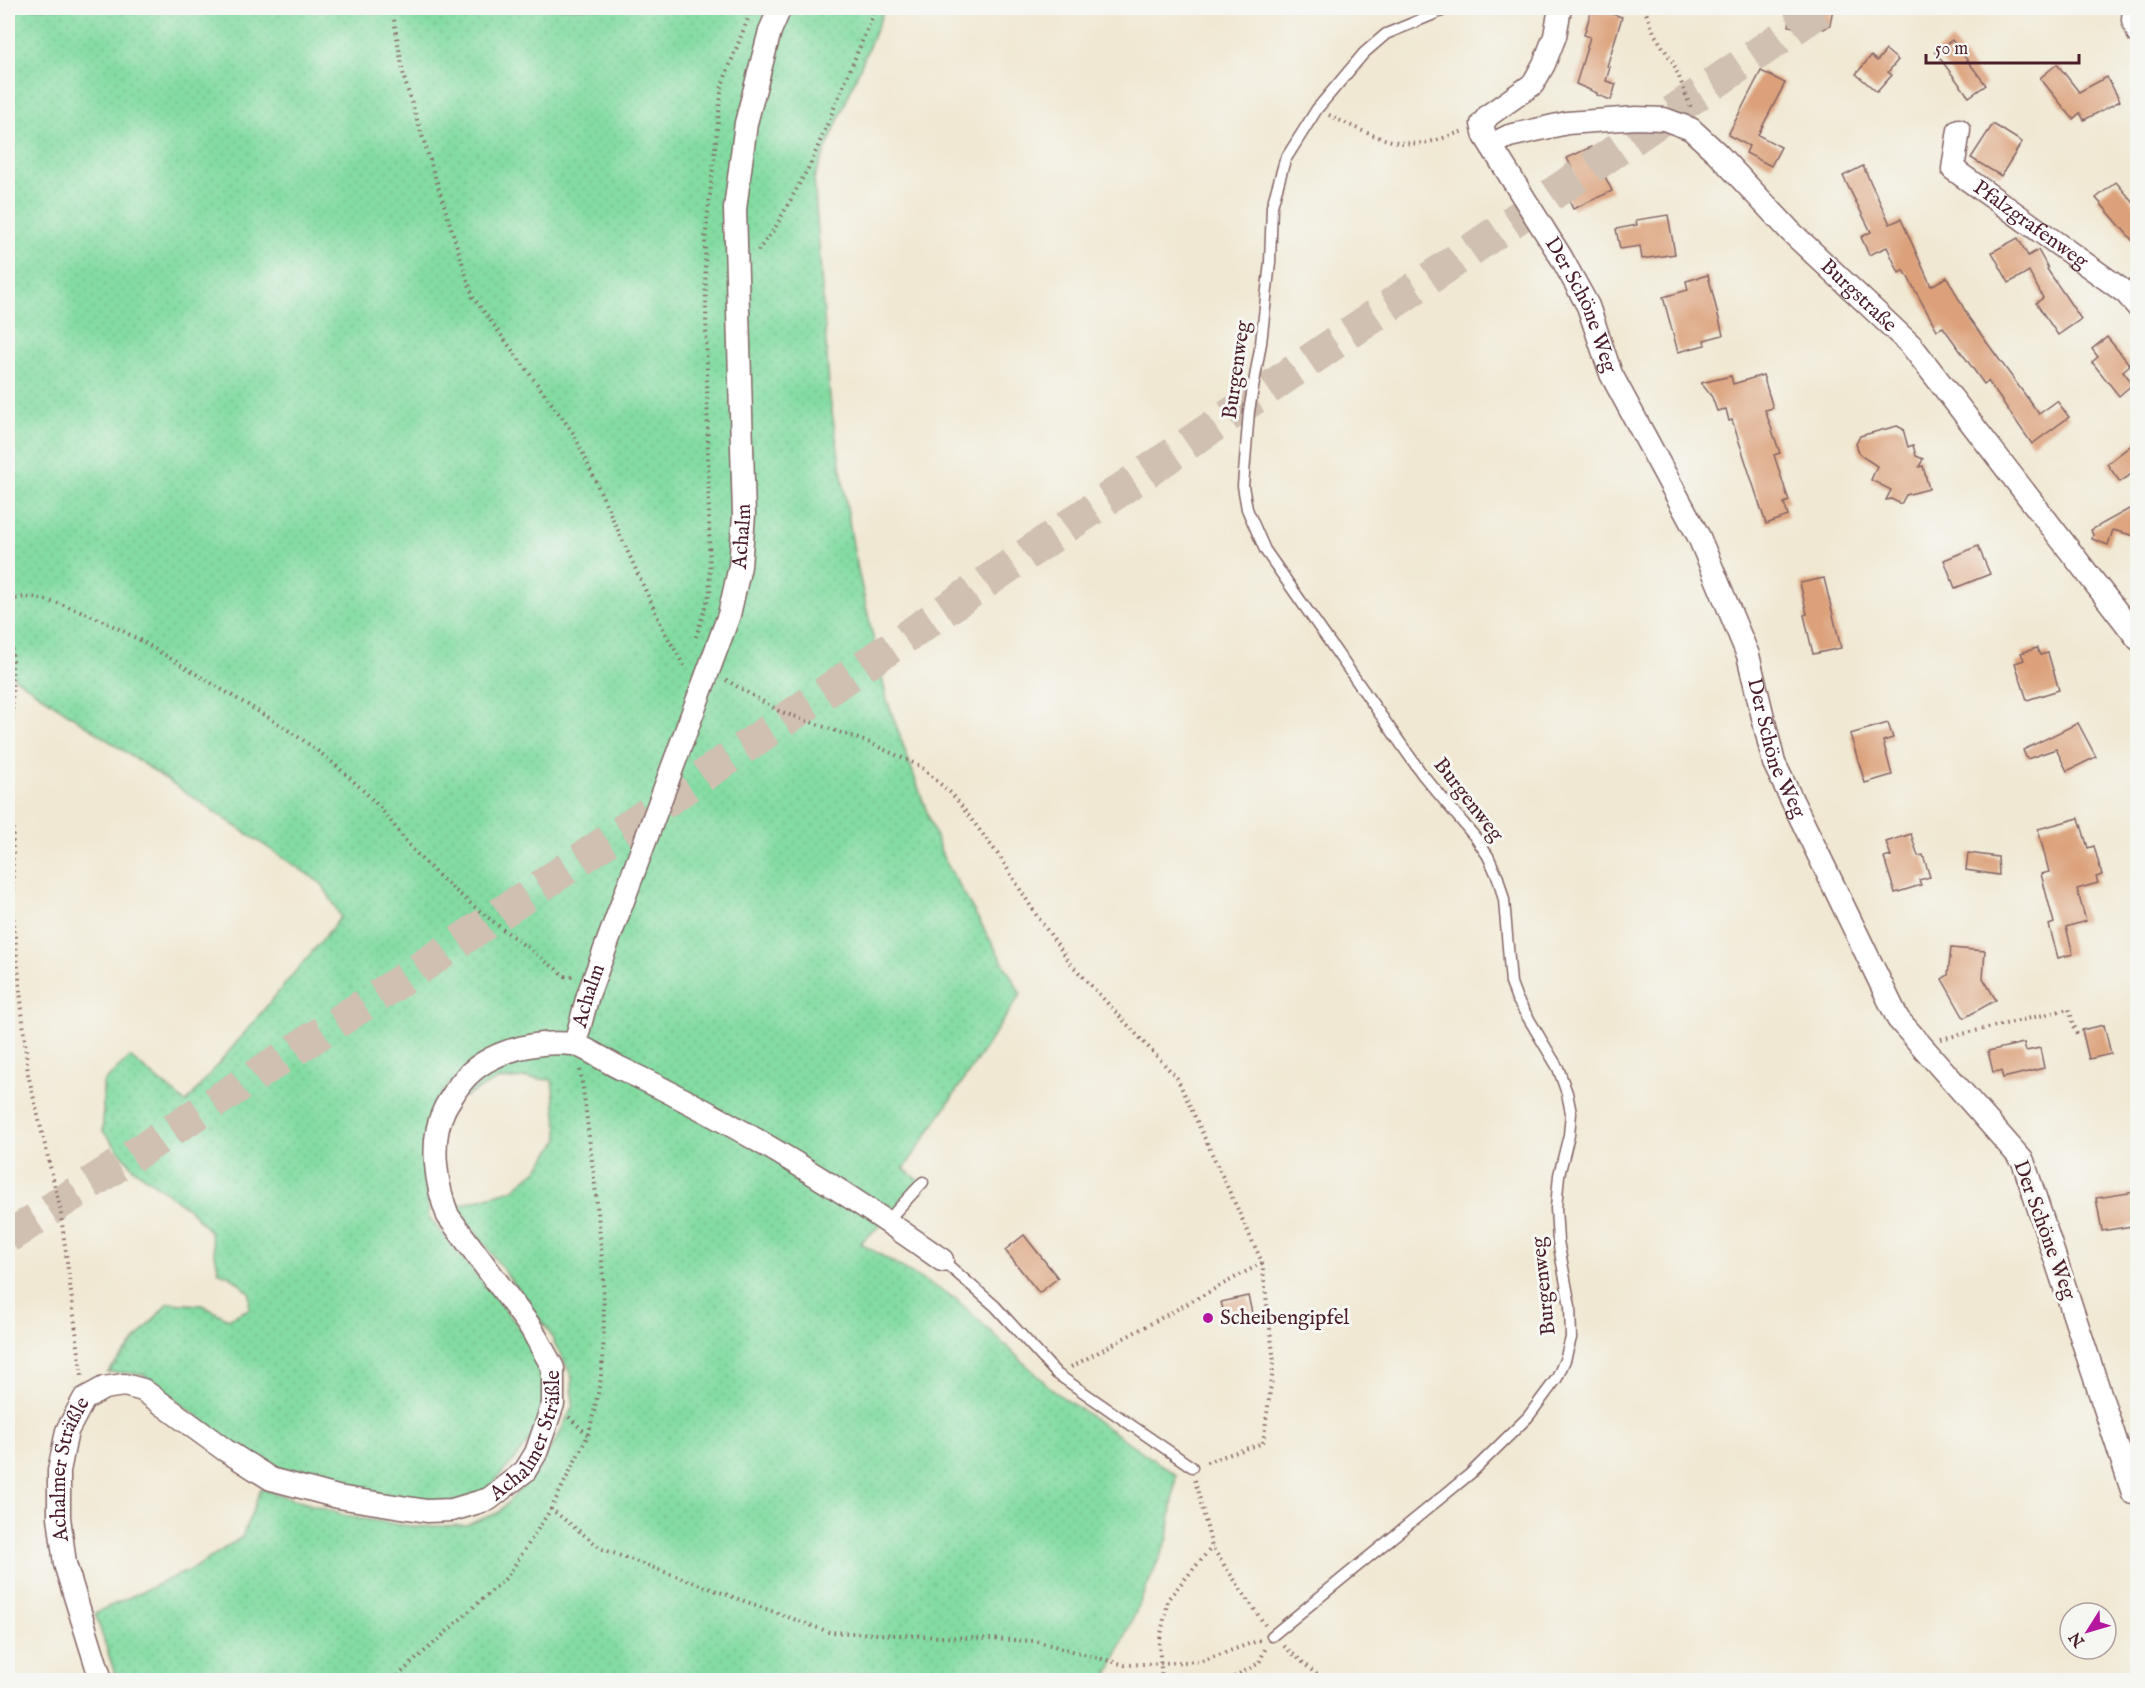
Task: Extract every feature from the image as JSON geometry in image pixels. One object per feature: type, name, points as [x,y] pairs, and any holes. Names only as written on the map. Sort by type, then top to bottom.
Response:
[{"type":"street","name":"Achalm","points":[[575,1044],[588,995],[710,671],[729,615],[740,566],[744,515],[735,209],[746,123],[770,31],[780,8]]},
{"type":"street","name":"Der Schöne Weg","points":[[1560,8],[1555,36],[1533,84],[1489,115],[1482,124],[1485,136],[1588,306],[1611,374],[1699,537],[1748,654],[1774,763],[1898,1019],[2023,1161],[2133,1492],[2138,1494]]},
{"type":"street","points":[[2134,8],[2133,20],[2138,33]]},
{"type":"street","name":"Burgstraße","points":[[1491,146],[1509,136],[1567,123],[1636,118],[1664,119],[1690,129],[1717,153],[1791,232],[1911,345],[2138,639]]},
{"type":"street","name":"Pfalzgrafenweg","points":[[1959,130],[1953,169],[2126,293],[2138,307]]},
{"type":"street","points":[[575,1044],[610,1064],[676,1095],[785,1156],[888,1221],[942,1260]]},
{"type":"street","name":"Achalmer Sträßle","points":[[101,1680],[65,1564],[59,1517],[59,1471],[67,1431],[84,1399],[104,1388],[124,1385],[143,1390],[225,1450],[271,1479],[338,1497],[428,1511],[452,1510],[489,1499],[525,1471],[536,1453],[553,1404],[553,1368],[531,1328],[448,1216],[440,1197],[436,1146],[443,1111],[458,1087],[477,1068],[508,1051],[542,1045],[575,1044]]},
{"type":"lane","name":"Burgenweg","points":[[1272,1636],[1470,1474],[1528,1417],[1557,1378],[1571,1338],[1570,1306],[1558,1241],[1556,1208],[1571,1113],[1558,1068],[1517,999],[1511,982],[1504,900],[1498,878],[1488,856],[1475,837],[1422,774],[1265,550],[1247,509],[1243,486],[1249,411],[1261,343],[1270,262],[1272,206],[1285,160],[1317,109],[1364,53],[1386,34],[1449,8]]},
{"type":"lane","points":[[888,1221],[923,1182]]},
{"type":"lane","points":[[942,1260],[995,1306],[1057,1374],[1192,1467]]},
{"type":"path","points":[[392,8],[404,78],[473,297],[574,434],[664,631],[687,667],[690,656]]},
{"type":"path","points":[[693,646],[710,592],[705,240],[722,85],[752,8]]},
{"type":"path","points":[[737,270],[752,259],[776,228],[811,163],[876,8]]},
{"type":"path","points":[[1644,8],[1655,35],[1674,64],[1692,110],[1690,129]]},
{"type":"path","points":[[1340,120],[1371,135],[1402,143],[1423,143],[1464,132]]},
{"type":"path","points":[[84,1399],[60,1208],[28,1074],[13,915],[12,604],[9,597],[40,598],[118,628],[308,744],[381,808],[414,852],[447,882],[496,924],[565,976],[576,976]]},
{"type":"path","points":[[710,671],[779,711],[870,743],[920,766],[954,795],[1000,857],[1035,913],[1072,965],[1177,1078],[1262,1262],[1274,1362],[1263,1443],[1192,1467],[1212,1547],[1272,1636],[1323,1680]]},
{"type":"path","points":[[1920,1043],[2069,1009],[2077,1035]]},
{"type":"path","points":[[393,1680],[507,1577],[550,1509],[588,1435],[598,1394],[603,1355],[602,1275],[599,1217],[587,1112],[575,1044]]},
{"type":"path","points":[[1057,1374],[1262,1262]]},
{"type":"path","points":[[553,1404],[588,1435]]},
{"type":"path","points":[[550,1509],[602,1549],[829,1632],[1035,1641],[1125,1665],[1202,1661],[1272,1636]]},
{"type":"path","points":[[1162,1680],[1159,1644],[1168,1599],[1212,1547]]},
{"type":"path","points":[[1229,1680],[1259,1664],[1272,1636]]},
{"type":"green space","points":[[8,8],[885,8],[814,178],[830,399],[854,552],[887,700],[943,857],[1021,994],[904,1169],[926,1185],[860,1243],[956,1299],[1055,1392],[1176,1475],[1168,1538],[1106,1680],[117,1680],[95,1613],[196,1567],[242,1537],[261,1489],[350,1517],[416,1527],[466,1525],[498,1513],[536,1472],[559,1435],[573,1405],[572,1377],[548,1330],[456,1206],[512,1190],[537,1170],[559,1139],[552,1080],[526,1078],[497,1080],[464,1097],[451,1082],[433,1106],[424,1141],[429,1217],[524,1333],[548,1368],[548,1402],[535,1433],[487,1490],[454,1502],[405,1501],[278,1473],[224,1437],[143,1374],[108,1372],[168,1303],[202,1305],[228,1319],[249,1309],[250,1293],[229,1275],[219,1272],[210,1232],[190,1210],[134,1169],[103,1131],[103,1083],[130,1057],[186,1103],[341,917],[322,884],[8,673]]},
{"type":"building","points":[[1592,8],[1622,17],[1607,66],[1610,67],[1606,81],[1616,84],[1611,100],[1576,84],[1590,37],[1584,35]]},
{"type":"building","points":[[1782,8],[1833,8],[1830,25],[1824,29],[1815,27],[1803,36],[1797,28],[1789,26],[1790,19]]},
{"type":"building","points":[[1952,40],[1986,85],[1969,97],[1935,52]]},
{"type":"building","points":[[1886,50],[1898,60],[1888,72],[1892,75],[1877,92],[1856,74],[1871,56],[1877,61]]},
{"type":"building","points":[[2057,64],[2079,92],[2107,77],[2120,101],[2084,120],[2080,113],[2073,119],[2040,78]]},
{"type":"building","points":[[1761,71],[1785,83],[1758,135],[1781,147],[1771,166],[1746,153],[1749,146],[1728,135]]},
{"type":"building","points":[[1993,124],[2022,142],[2001,176],[1971,158]]},
{"type":"building","points":[[1591,147],[1612,191],[1573,209],[1560,182],[1575,175],[1567,158]]},
{"type":"building","points":[[1863,166],[1890,224],[1901,219],[1931,286],[1947,277],[1969,318],[2039,414],[2057,401],[2069,417],[2032,444],[1988,381],[1984,384],[1943,327],[1937,330],[1904,270],[1899,273],[1887,247],[1869,255],[1861,237],[1871,232],[1843,176]]},
{"type":"building","points":[[2116,182],[2138,208],[2138,247],[2096,198]]},
{"type":"building","points":[[1668,215],[1675,254],[1642,259],[1640,246],[1620,249],[1616,229],[1637,225],[1636,220]]},
{"type":"building","points":[[2018,238],[2028,256],[2038,250],[2047,269],[2081,319],[2058,335],[2036,303],[2043,298],[2029,271],[2009,283],[1992,252]]},
{"type":"building","points":[[1708,275],[1723,335],[1704,340],[1705,345],[1678,352],[1663,297],[1688,290],[1686,281]]},
{"type":"building","points":[[2107,337],[2130,365],[2123,371],[2133,384],[2119,396],[2092,362],[2098,357],[2092,349]]},
{"type":"building","points":[[1763,375],[1773,408],[1765,410],[1780,453],[1774,455],[1789,501],[1784,503],[1788,516],[1766,524],[1732,420],[1729,421],[1726,409],[1717,411],[1712,397],[1701,383],[1731,376],[1733,384]]},
{"type":"building","points":[[1897,426],[1903,429],[1908,447],[1913,445],[1916,456],[1923,459],[1919,467],[1923,466],[1929,489],[1906,495],[1901,504],[1891,499],[1886,500],[1891,490],[1871,480],[1877,466],[1860,455],[1856,444],[1860,436]]},
{"type":"building","points":[[2138,440],[2138,469],[2120,482],[2107,464]]},
{"type":"building","points":[[2138,504],[2138,537],[2113,530],[2108,545],[2092,539],[2091,530]]},
{"type":"building","points":[[1978,546],[1990,574],[1955,588],[1944,560]]},
{"type":"building","points":[[1824,578],[1841,648],[1813,654],[1804,615],[1807,614],[1800,583]]},
{"type":"building","points":[[2037,648],[2040,655],[2048,653],[2059,690],[2027,700],[2015,663],[2024,660],[2021,653]]},
{"type":"building","points":[[1888,723],[1893,738],[1883,741],[1892,775],[1865,783],[1850,734]]},
{"type":"building","points":[[2078,723],[2096,757],[2067,771],[2056,749],[2027,759],[2023,750]]},
{"type":"building","points":[[2079,818],[2088,848],[2094,846],[2102,875],[2096,877],[2098,883],[2077,889],[2086,921],[2066,927],[2073,954],[2058,958],[2049,925],[2054,923],[2041,874],[2049,872],[2038,829]]},
{"type":"building","points":[[1911,834],[1918,856],[1923,855],[1930,877],[1919,880],[1921,885],[1895,893],[1884,858],[1891,856],[1886,842]]},
{"type":"building","points":[[1968,853],[1998,857],[1999,875],[1966,870]]},
{"type":"building","points":[[1951,948],[1985,951],[1983,978],[1996,1000],[1964,1018],[1942,979],[1948,975]]},
{"type":"building","points":[[2104,1025],[2111,1054],[2089,1059],[2082,1030]]},
{"type":"building","points":[[2024,1043],[2026,1051],[2040,1048],[2044,1068],[2003,1078],[2001,1071],[1993,1072],[1988,1051]]},
{"type":"building","points":[[2135,1192],[2138,1225],[2102,1231],[2096,1198]]},
{"type":"building","points":[[1024,1235],[1058,1278],[1039,1293],[1005,1250]]},
{"type":"building","points":[[1248,1296],[1253,1317],[1227,1323],[1221,1302]]},
{"type":"tunnel","points":[[8,1237],[411,974],[1824,8]]},
{"type":"place","name":"Scheibengipfel","points":[[1208,1318]]}]
